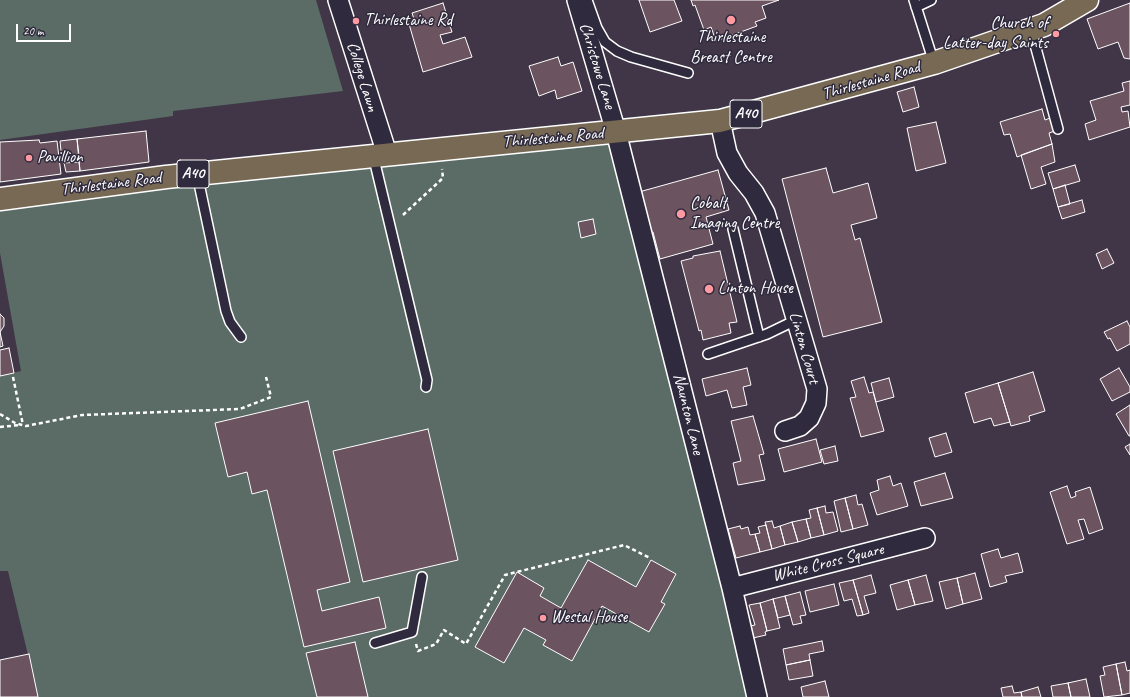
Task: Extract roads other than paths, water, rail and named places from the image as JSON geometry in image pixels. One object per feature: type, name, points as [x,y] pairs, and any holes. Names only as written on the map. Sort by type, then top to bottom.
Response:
[{"type":"highway","name":"Thirlestaine Road","points":[[0,199],[198,174],[380,154],[720,121],[934,64],[1044,25],[1087,0]]},
{"type":"street","name":"College Lawn","points":[[338,0],[380,154]]},
{"type":"street","name":"Christowe Lane","points":[[577,0],[616,132]]},
{"type":"street","name":"Linton Court","points":[[720,121],[727,153],[738,173],[754,193],[765,213],[817,389],[817,398],[812,413],[806,422],[785,431]]},
{"type":"street","name":"Naunton Lane","points":[[616,132],[732,588],[757,697]]},
{"type":"street","name":"White Cross Square","points":[[732,588],[925,538]]},
{"type":"lane","points":[[587,0],[597,28],[606,42],[617,51],[631,57],[688,73]]},
{"type":"lane","points":[[931,0],[915,3],[934,64]]},
{"type":"lane","points":[[1031,30],[1058,129]]},
{"type":"lane","points":[[380,154],[390,226],[427,380],[426,387]]},
{"type":"lane","points":[[198,174],[226,311],[230,322],[241,337]]},
{"type":"lane","points":[[733,229],[759,337]]},
{"type":"lane","points":[[708,354],[759,337],[796,320]]},
{"type":"lane","points":[[375,643],[412,632],[422,576]]},
{"type":"place","name":"Thirlestaine Breast Centre","points":[[731,20]]},
{"type":"place","name":"Thirlestaine Rd","points":[[356,21]]},
{"type":"place","name":"Church of Latter-day Saints","points":[[1056,34]]},
{"type":"place","name":"Pavillion","points":[[29,158]]},
{"type":"place","name":"Cobalt Imaging Centre","points":[[681,214]]},
{"type":"place","name":"Linton House","points":[[709,289]]},
{"type":"place","name":"Westal House","points":[[543,618]]}]
